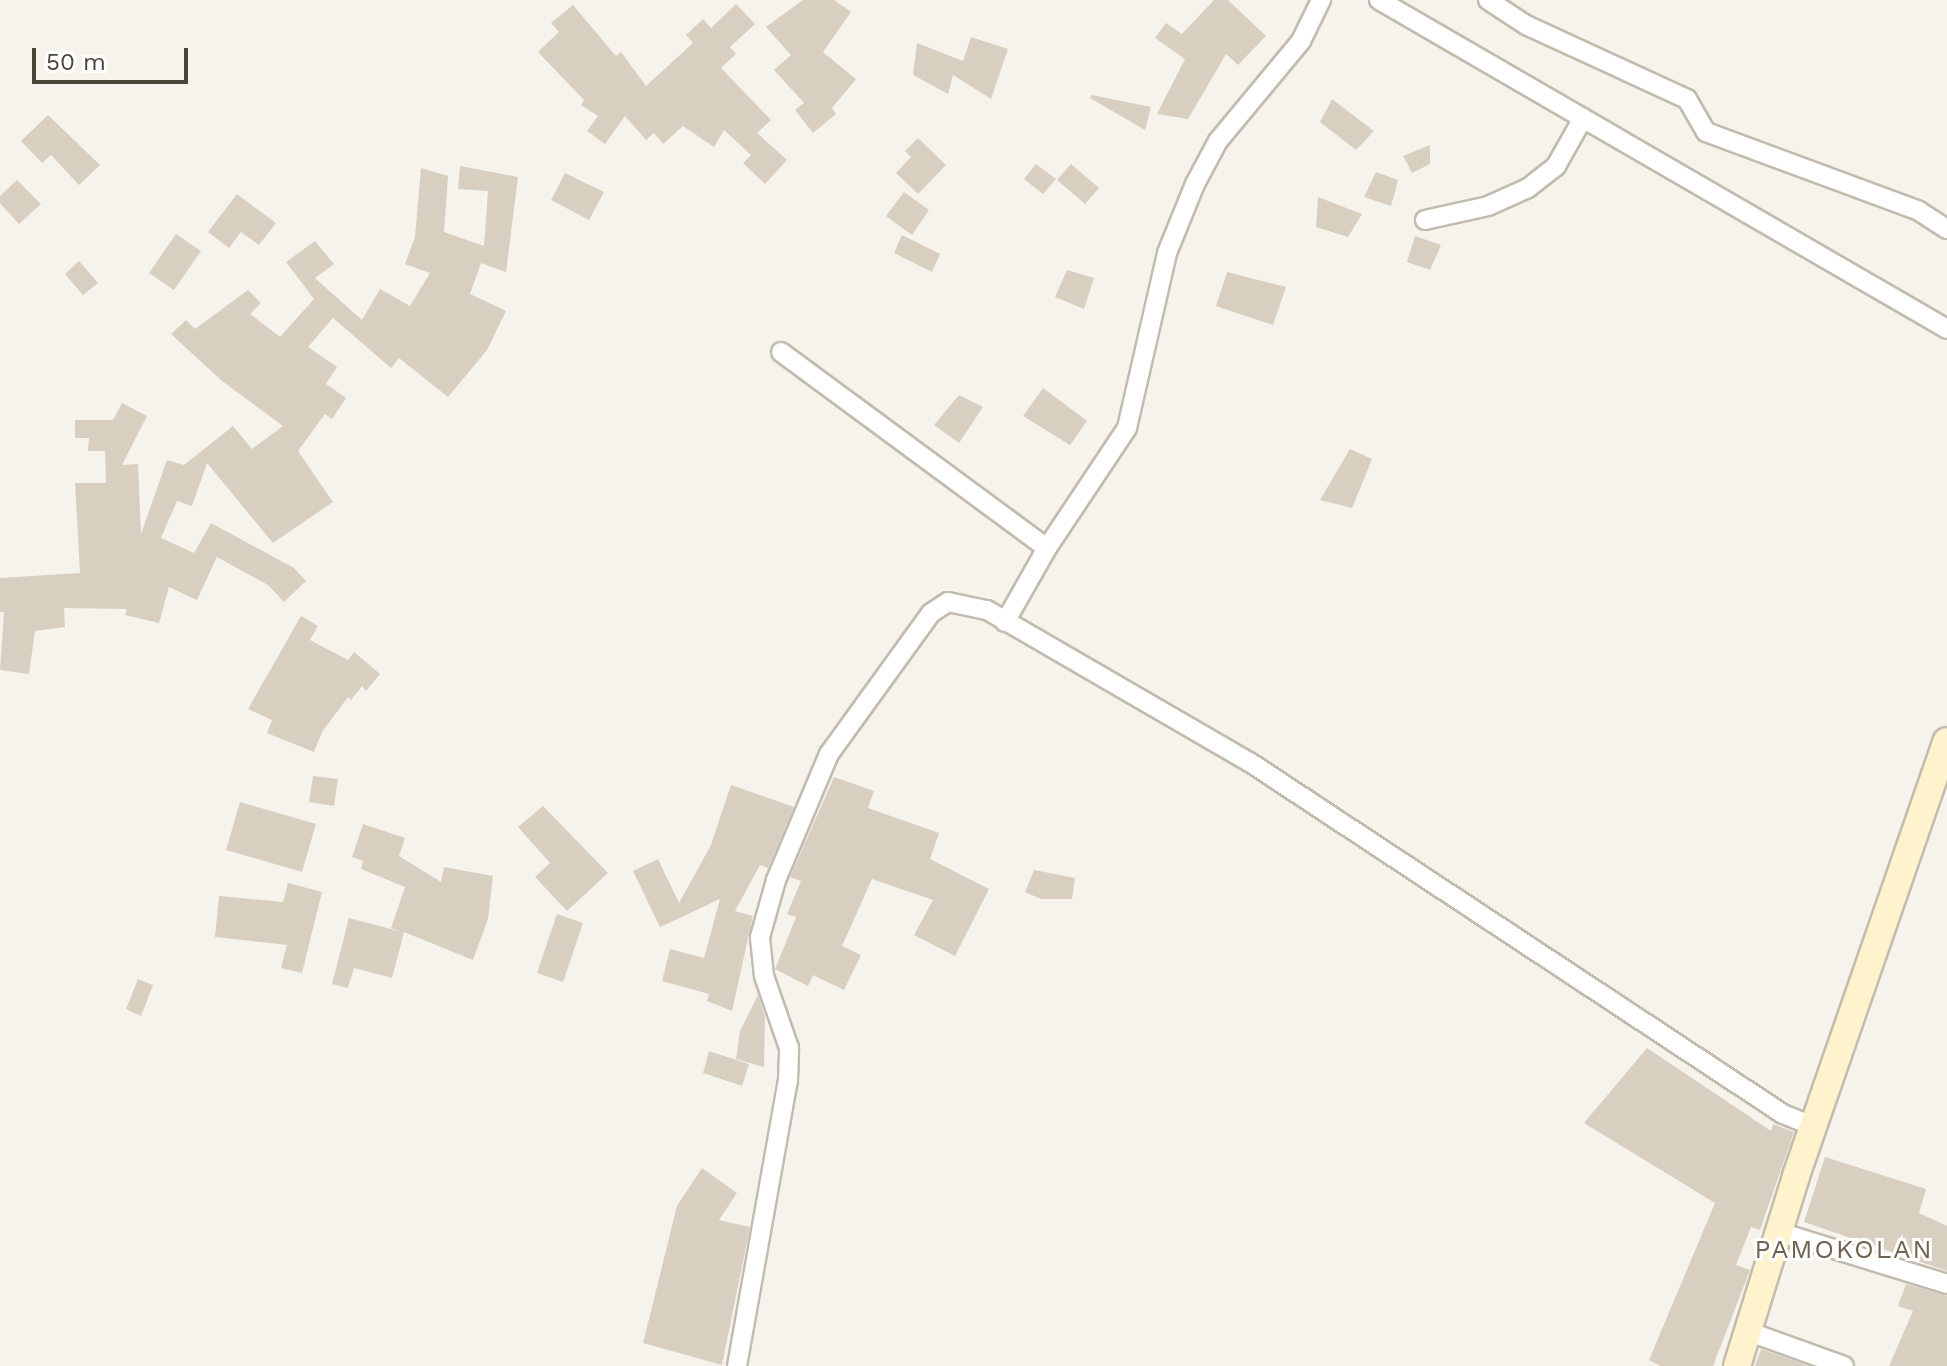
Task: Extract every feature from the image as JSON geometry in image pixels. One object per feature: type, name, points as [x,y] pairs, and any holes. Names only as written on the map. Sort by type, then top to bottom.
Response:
[{"type":"main road","points":[[1737,1366],[1813,1126],[1947,741]]},
{"type":"street","points":[[1005,622],[1047,548],[1127,428],[1167,253],[1195,184],[1218,141],[1301,41],[1321,0]]},
{"type":"street","points":[[1379,0],[1947,329]]},
{"type":"street","points":[[1488,0],[1526,25],[1687,99],[1706,132],[1919,211],[1947,229]]},
{"type":"street","points":[[1425,220],[1488,206],[1528,188],[1556,166],[1574,143],[1583,118]]},
{"type":"street","points":[[781,352],[1047,548]]},
{"type":"street","points":[[737,1366],[788,1081],[789,1048],[764,976],[760,937],[776,880],[829,754],[931,613],[948,602],[987,610],[1251,763],[1783,1114],[1813,1126]]},
{"type":"street","points":[[1779,1232],[1947,1284]]},
{"type":"street","points":[[1747,1331],[1844,1366]]},
{"type":"building","points":[[803,0],[834,0],[851,12],[823,52],[856,79],[832,108],[836,114],[813,133],[795,110],[804,103],[774,70],[791,55],[766,27]]},
{"type":"building","points":[[1214,0],[1228,0],[1266,36],[1238,65],[1226,54],[1188,119],[1157,114],[1185,59],[1155,38],[1166,23],[1182,34]]},
{"type":"building","points":[[736,4],[755,24],[730,47],[736,54],[721,68],[771,120],[757,133],[787,160],[765,184],[743,163],[751,155],[724,130],[714,147],[683,126],[663,144],[654,133],[646,140],[625,116],[605,144],[587,131],[598,116],[581,105],[584,100],[538,52],[559,32],[551,23],[573,5],[616,56],[621,52],[646,86],[693,43],[686,35],[703,19],[711,28]]},
{"type":"building","points":[[971,37],[1008,49],[991,99],[953,75],[948,94],[913,75],[917,43],[963,61]]},
{"type":"building","points":[[1092,95],[1151,107],[1145,130],[1090,98]]},
{"type":"building","points":[[1332,99],[1374,131],[1356,150],[1320,122]]},
{"type":"building","points":[[48,115],[100,165],[79,185],[51,155],[42,163],[21,141]]},
{"type":"building","points":[[918,138],[946,165],[918,194],[896,173],[911,157],[905,151]]},
{"type":"building","points":[[1430,145],[1430,164],[1412,173],[1403,156]]},
{"type":"building","points":[[1036,164],[1056,179],[1043,194],[1024,179]]},
{"type":"building","points":[[1071,164],[1099,188],[1085,204],[1057,180]]},
{"type":"building","points":[[460,166],[518,177],[506,272],[481,263],[470,294],[506,311],[487,350],[448,397],[399,358],[391,368],[333,318],[308,347],[337,367],[326,384],[346,398],[332,419],[325,414],[298,451],[333,502],[273,543],[207,463],[192,506],[177,501],[161,538],[194,553],[211,523],[294,568],[306,581],[284,602],[268,585],[217,557],[197,600],[169,587],[159,623],[125,615],[127,609],[64,608],[65,627],[35,631],[29,674],[0,670],[4,612],[0,612],[0,578],[80,573],[75,483],[106,483],[105,451],[88,451],[89,438],[75,438],[75,420],[113,420],[122,403],[147,416],[122,465],[138,464],[141,534],[167,460],[184,465],[233,426],[252,449],[283,426],[222,381],[171,334],[186,320],[195,329],[248,290],[261,303],[250,314],[280,337],[314,299],[286,262],[315,241],[334,264],[315,278],[362,320],[380,289],[410,306],[430,273],[405,264],[415,237],[421,168],[448,176],[444,232],[484,246],[488,191],[458,189]]},
{"type":"building","points":[[1376,172],[1398,180],[1391,206],[1364,197]]},
{"type":"building","points":[[565,173],[604,192],[589,220],[551,200]]},
{"type":"building","points":[[17,180],[41,204],[19,224],[0,203],[0,196]]},
{"type":"building","points":[[904,192],[929,210],[912,235],[886,216]]},
{"type":"building","points":[[237,194],[276,223],[259,245],[241,232],[229,248],[208,232]]},
{"type":"building","points":[[1318,197],[1362,214],[1348,237],[1316,227]]},
{"type":"building","points":[[176,234],[201,251],[174,290],[149,273]]},
{"type":"building","points":[[902,235],[940,254],[932,272],[894,253]]},
{"type":"building","points":[[1415,236],[1441,245],[1430,270],[1407,262]]},
{"type":"building","points":[[79,261],[98,283],[83,295],[65,274]]},
{"type":"building","points":[[1067,270],[1094,278],[1084,309],[1055,297]]},
{"type":"building","points":[[1227,272],[1286,287],[1273,325],[1216,306]]},
{"type":"building","points":[[1043,388],[1087,421],[1070,445],[1023,416]]},
{"type":"building","points":[[959,395],[983,407],[959,443],[934,425]]},
{"type":"building","points":[[1350,449],[1372,459],[1352,508],[1320,500]]},
{"type":"building","points":[[301,616],[318,626],[310,640],[348,660],[354,652],[380,674],[366,691],[362,686],[351,700],[348,697],[322,732],[314,752],[267,733],[272,720],[248,709]]},
{"type":"building","points":[[313,776],[338,779],[334,806],[309,802]]},
{"type":"building","points":[[834,777],[874,791],[868,808],[939,833],[930,859],[989,889],[955,956],[914,935],[933,900],[872,879],[842,946],[861,955],[844,990],[813,975],[808,986],[775,969],[796,917],[787,914],[801,881],[790,877]]},
{"type":"building","points":[[731,785],[794,807],[768,868],[760,865],[735,911],[753,916],[732,1011],[707,1001],[709,994],[662,981],[670,949],[704,958],[720,899],[660,927],[633,871],[658,859],[679,903],[711,845]]},
{"type":"building","points":[[240,802],[316,824],[302,872],[226,850]]},
{"type":"building","points":[[543,806],[608,873],[567,911],[535,877],[550,863],[518,827]]},
{"type":"building","points":[[363,824],[405,838],[399,856],[441,882],[444,867],[493,876],[488,919],[473,960],[404,932],[392,978],[354,968],[348,988],[332,984],[349,918],[402,932],[391,928],[405,887],[361,869],[363,861],[352,857]]},
{"type":"building","points":[[1034,870],[1075,878],[1072,899],[1041,899],[1025,892]]},
{"type":"building","points":[[288,883],[322,892],[302,973],[281,968],[287,945],[215,937],[219,896],[283,902]]},
{"type":"building","points":[[557,914],[583,923],[563,982],[537,973]]},
{"type":"building","points":[[138,979],[153,985],[141,1016],[126,1009]]},
{"type":"building","points":[[758,995],[765,1016],[764,1067],[736,1059],[740,1031]]},
{"type":"building","points":[[1647,1048],[1771,1131],[1773,1124],[1794,1132],[1760,1230],[1751,1227],[1736,1265],[1750,1270],[1713,1366],[1660,1366],[1649,1360],[1715,1203],[1584,1123]]},
{"type":"building","points":[[709,1051],[749,1064],[742,1086],[703,1073]]},
{"type":"building","points":[[1825,1157],[1926,1189],[1919,1213],[1947,1226],[1947,1271],[1804,1222]]},
{"type":"building","points":[[702,1168],[737,1193],[719,1220],[750,1227],[722,1365],[643,1343],[677,1206]]},
{"type":"building","points":[[1906,1284],[1947,1296],[1947,1366],[1889,1366],[1913,1311],[1898,1306]]},
{"type":"building","points":[[1761,1349],[1809,1366],[1755,1366]]},
{"type":"district","name":"PAMOKOLAN","points":[[1844,1250]]}]
